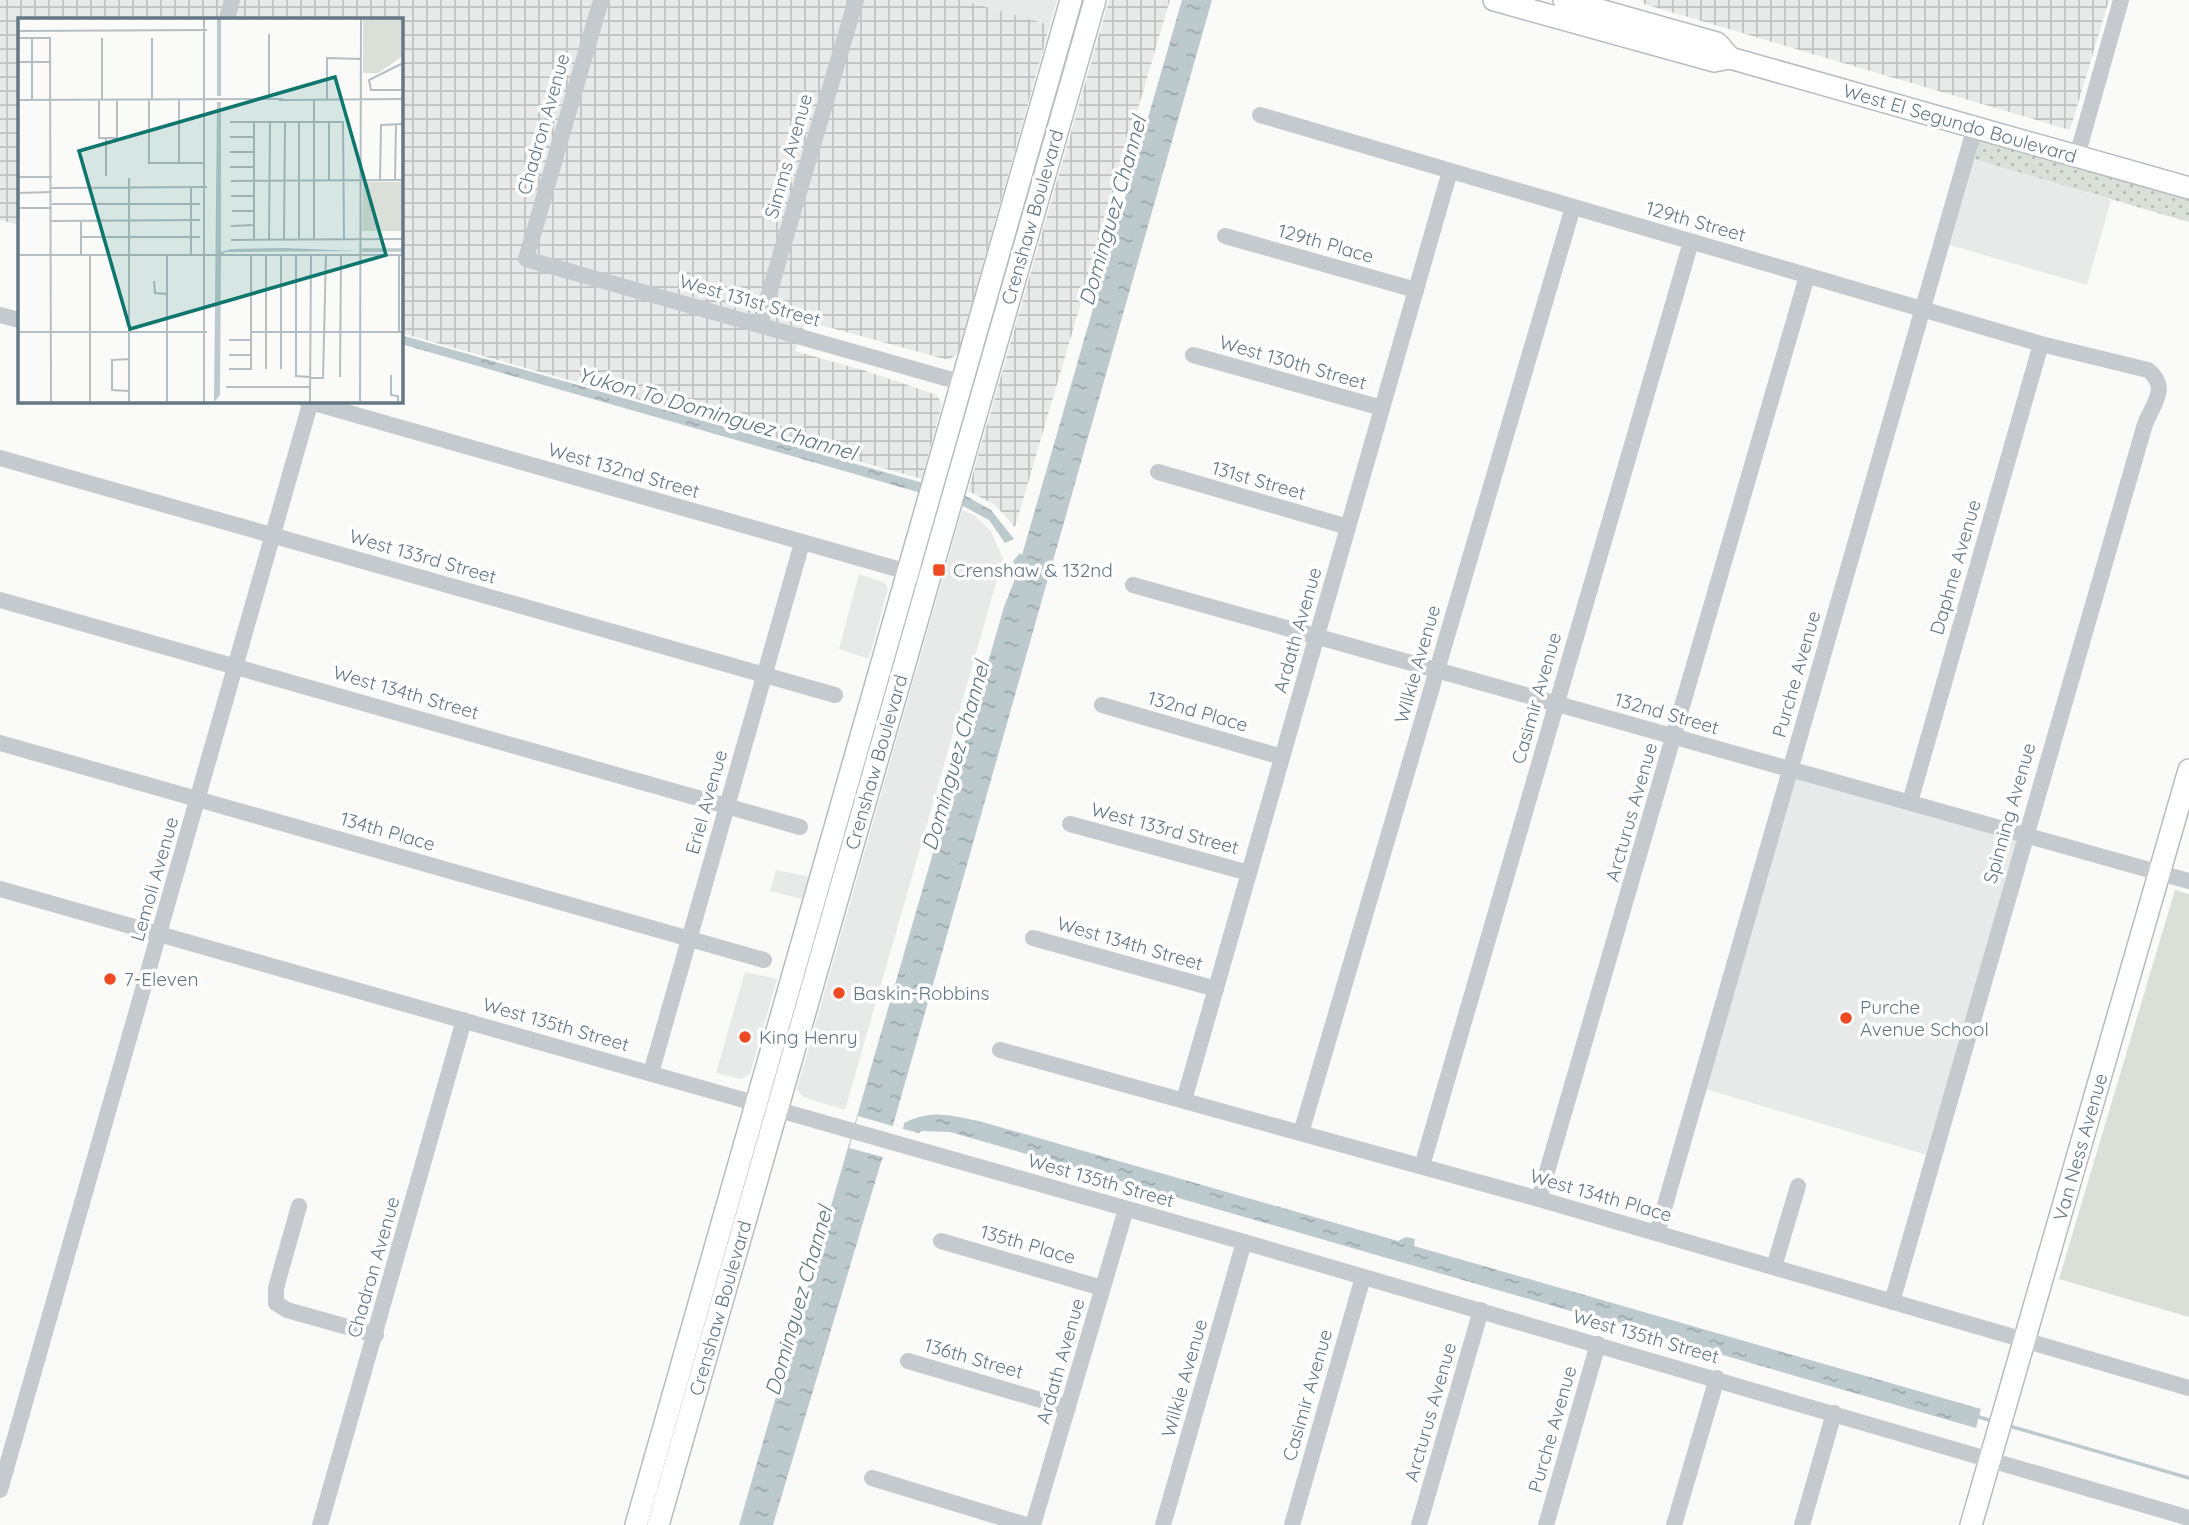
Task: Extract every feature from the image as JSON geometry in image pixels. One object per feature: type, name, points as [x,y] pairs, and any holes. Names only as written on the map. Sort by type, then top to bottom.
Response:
[{"type":"main road","name":"Crenshaw Boulevard","points":[[973,386],[1071,0]]},
{"type":"main road","name":"Crenshaw Boulevard","points":[[636,1525],[656,1494],[973,386],[1095,0]]},
{"type":"main road","name":"West El Segundo Boulevard","points":[[1494,0],[1714,61],[1730,58],[2189,188]]},
{"type":"main road","points":[[1534,0],[1609,21],[1624,8]]},
{"type":"main road","name":"West El Segundo Boulevard","points":[[1564,0],[1624,8],[1717,43],[1730,58]]},
{"type":"main road","name":"Van Ness Avenue","points":[[1971,1525],[2189,770]]},
{"type":"main road","name":"Crenshaw Boulevard","points":[[656,1494],[658,1525]]},
{"type":"street","points":[[227,18],[232,0]]},
{"type":"street","name":"Chadron Avenue","points":[[526,259],[601,0]]},
{"type":"street","name":"Simms Avenue","points":[[760,324],[856,0]]},
{"type":"street","points":[[2077,156],[2121,0]]},
{"type":"street","name":"129th Street","points":[[1261,115],[2121,366]]},
{"type":"street","name":"Purche Avenue","points":[[1657,1233],[1975,127]]},
{"type":"street","name":"Ardath Avenue","points":[[1185,1100],[1450,171]]},
{"type":"street","name":"Wilkie Avenue","points":[[1301,1133],[1573,207]]},
{"type":"street","name":"129th Place","points":[[1225,236],[1416,290]]},
{"type":"street","name":"Casimir Avenue","points":[[1422,1166],[1691,242]]},
{"type":"street","name":"West 131st Street","points":[[526,259],[973,386]]},
{"type":"street","name":"Arcturus Avenue","points":[[1539,1199],[1807,276]]},
{"type":"street","points":[[0,315],[18,320]]},
{"type":"street","name":"Daphne Avenue","points":[[1910,802],[2041,344]]},
{"type":"street","name":"West 130th Street","points":[[1193,355],[1382,408]]},
{"type":"street","name":"Spinning Avenue","points":[[1892,1302],[2024,835],[2145,424],[2159,395],[2157,376],[2148,370],[2121,366]]},
{"type":"street","name":"Lemoli Avenue","points":[[0,1490],[199,799],[309,402]]},
{"type":"street","name":"West 132nd Street","points":[[312,402],[920,575]]},
{"type":"street","name":"West 133rd Street","points":[[0,458],[835,695]]},
{"type":"street","name":"131st Street","points":[[1158,472],[1348,527]]},
{"type":"street","name":"Eriel Avenue","points":[[651,1073],[802,543]]},
{"type":"street","name":"132nd Street","points":[[1133,585],[2189,881]]},
{"type":"street","name":"West 134th Street","points":[[0,600],[800,827]]},
{"type":"street","name":"132nd Place","points":[[1102,705],[1282,757]]},
{"type":"street","name":"134th Place","points":[[0,743],[764,960]]},
{"type":"street","name":"West 133rd Street","points":[[1070,824],[1249,873]]},
{"type":"street","name":"West 135th Street","points":[[0,889],[1481,1310],[2189,1518]]},
{"type":"street","name":"West 134th Street","points":[[1033,938],[1216,989]]},
{"type":"street","name":"Chadron Avenue","points":[[320,1525],[464,1020]]},
{"type":"street","name":"West 134th Place","points":[[1000,1050],[1539,1199],[2189,1388]]},
{"type":"street","points":[[1774,1267],[1798,1186]]},
{"type":"street","points":[[299,1206],[276,1287],[275,1303],[287,1310],[376,1335]]},
{"type":"street","name":"Ardath Avenue","points":[[1033,1525],[1126,1209]]},
{"type":"street","name":"135th Place","points":[[941,1241],[1102,1288]]},
{"type":"street","name":"Wilkie Avenue","points":[[1163,1525],[1244,1242]]},
{"type":"street","name":"Casimir Avenue","points":[[1292,1525],[1363,1277]]},
{"type":"street","name":"Arcturus Avenue","points":[[1419,1525],[1481,1310]]},
{"type":"street","name":"Purche Avenue","points":[[1546,1525],[1598,1344]]},
{"type":"street","name":"136th Street","points":[[908,1361],[1068,1408]]},
{"type":"street","points":[[1674,1525],[1717,1378]]},
{"type":"street","points":[[1802,1525],[1835,1413]]},
{"type":"street","points":[[872,1478],[1026,1525]]},
{"type":"shaded area","points":[[0,0],[962,0],[1050,25],[958,354],[948,360],[806,321],[795,351],[937,395],[942,404],[922,479],[402,333],[402,18],[18,18],[18,225],[0,220]]},
{"type":"shaded area","points":[[962,0],[1057,0],[1050,25]]},
{"type":"shaded area","points":[[1109,0],[1170,0],[1015,527],[994,504],[968,491]]},
{"type":"shaded area","points":[[1642,0],[2109,0],[2070,130],[1644,4]]},
{"type":"shaded area","points":[[1975,127],[2189,188],[2189,222],[1967,157]]},
{"type":"shaded area","points":[[1967,156],[2111,200],[2087,285],[1943,243]]},
{"type":"shaded area","points":[[962,510],[974,515],[991,531],[1003,559],[845,1110],[803,1097],[797,1089]]},
{"type":"shaded area","points":[[859,574],[885,583],[888,588],[869,659],[839,649]]},
{"type":"shaded area","name":"Purche Avenue School","points":[[1790,769],[2024,835],[1934,1157],[1699,1087]]},
{"type":"shaded area","points":[[776,870],[821,879],[814,902],[770,891]]},
{"type":"shaded area","points":[[2175,890],[2189,894],[2189,1317],[2059,1279]]},
{"type":"shaded area","points":[[745,972],[777,979],[750,1074],[741,1079],[716,1073]]},
{"type":"water","points":[[1182,0],[1212,0],[892,1129],[915,1118],[934,1114],[979,1121],[1398,1241],[1406,1237],[1415,1239],[1414,1246],[1981,1409],[1976,1428],[950,1132],[922,1131],[884,1155],[881,1162],[773,1525],[739,1525],[1004,607],[1018,571],[1013,561],[1020,553],[1022,555]]},
{"type":"water","points":[[402,335],[923,483],[921,493],[402,344]]},
{"type":"water","points":[[964,495],[991,510],[1014,539],[1005,543],[989,520],[961,505]]},
{"type":"pier","points":[[858,1116],[896,1127],[905,1120],[903,1129],[919,1133],[887,1158],[849,1148]]},
{"type":"waterway","points":[[1976,1416],[1992,1421]]},
{"type":"waterway","points":[[2006,1425],[2189,1478]]},
{"type":"place","name":"Crenshaw & 132nd","points":[[939,570]]},
{"type":"place","name":"7-Eleven","points":[[110,979]]},
{"type":"place","name":"Baskin-Robbins","points":[[839,993]]},
{"type":"place","name":"Purche Avenue School","points":[[1846,1018]]},
{"type":"place","name":"King Henry","points":[[745,1037]]},
{"type":"water label","name":"Dominguez Channel","points":[[1113,211]]},
{"type":"water label","name":"Yukon To Dominguez Channel","points":[[717,414]]},
{"type":"water label","name":"Dominguez Channel","points":[[956,756]]},
{"type":"water label","name":"Dominguez Channel","points":[[799,1301]]}]
